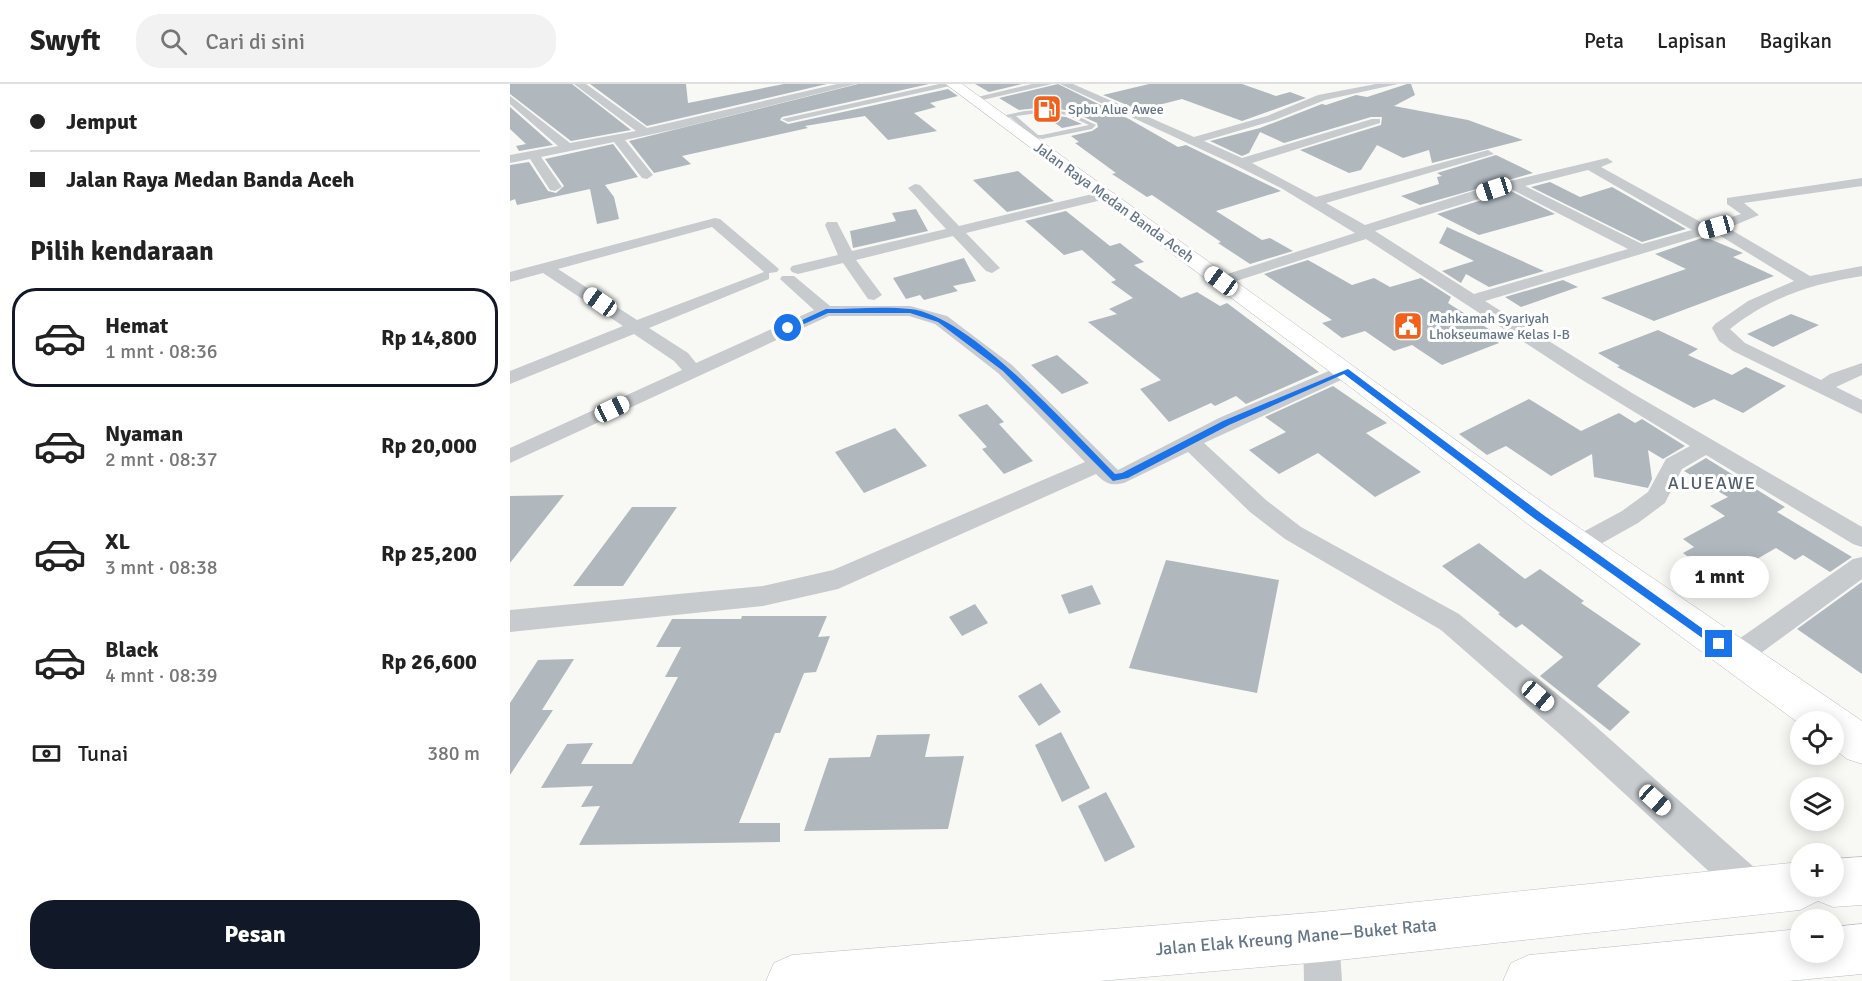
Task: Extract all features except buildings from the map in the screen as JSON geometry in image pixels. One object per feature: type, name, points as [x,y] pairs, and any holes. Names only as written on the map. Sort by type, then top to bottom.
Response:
[{"type":"highway","name":"Jalan Raya Medan Banda Aceh","points":[[960,89],[1006,116],[1105,195],[1579,545],[1814,711]]},
{"type":"highway","points":[[1844,732],[1862,745]]},
{"type":"highway","points":[[1844,882],[1862,881]]},
{"type":"highway","name":"Jalan Elak Kreung Mane—Buket Rata","points":[[792,981],[1322,959],[1777,887]]},
{"type":"highway","points":[[1844,951],[1862,949]]},
{"type":"highway","points":[[1529,981],[1790,955]]},
{"type":"street","points":[[579,84],[645,132]]},
{"type":"street","points":[[510,159],[645,132],[851,84]]},
{"type":"street","points":[[788,119],[960,89],[1047,84]]},
{"type":"street","points":[[1065,84],[1243,162],[1364,232],[1549,350],[1862,538]]},
{"type":"street","points":[[1193,141],[1271,118],[1353,87],[1393,84]]},
{"type":"street","points":[[510,99],[567,147]]},
{"type":"street","points":[[1243,162],[1376,121]]},
{"type":"street","points":[[616,138],[647,175]]},
{"type":"street","points":[[1313,202],[1488,153]]},
{"type":"street","points":[[533,154],[555,187]]},
{"type":"street","points":[[1221,281],[1513,184],[1607,162]]},
{"type":"street","points":[[1590,166],[1806,280]]},
{"type":"street","points":[[1472,300],[1752,215],[1732,201],[1862,182]]},
{"type":"street","points":[[1513,184],[1638,248]]},
{"type":"street","points":[[915,188],[992,268]]},
{"type":"street","points":[[510,277],[715,222],[767,273],[771,282],[847,258],[1105,195]]},
{"type":"street","points":[[832,225],[847,258],[874,294]]},
{"type":"street","points":[[546,268],[681,357],[693,371]]},
{"type":"street","points":[[1862,271],[1806,280],[1744,308],[1721,328],[1725,337],[1739,347],[1862,408]]},
{"type":"street","points":[[510,378],[767,273]]},
{"type":"street","points":[[793,274],[826,311]]},
{"type":"street","points":[[510,456],[826,311],[910,311],[941,320],[1005,369],[1113,478],[1124,476],[1189,441],[1345,371]]},
{"type":"street","points":[[1822,388],[1837,378],[1862,369]]},
{"type":"street","points":[[1189,441],[1258,506],[1293,533],[1450,622],[1573,726],[1777,887]]},
{"type":"street","points":[[1579,545],[1630,517],[1657,497],[1674,464],[1708,445]]},
{"type":"street","points":[[510,621],[763,596],[837,579],[1098,465]]},
{"type":"street","points":[[1736,656],[1862,566]]},
{"type":"lane","points":[[1065,111],[1093,127],[1042,137],[1036,136],[1006,116],[1065,111]]},
{"type":"place","name":"Spbu Alue Awee","points":[[1047,109]]},
{"type":"place","name":"Mahkamah Syariyah Lhokseumawe Kelas I-B","points":[[1408,326]]},
{"type":"district","name":"ALUEAWE","points":[[1712,483]]},
{"type":"route","points":[[788,328],[826,311],[899,310],[941,320],[1005,369],[1113,478],[1124,476],[1226,423],[1345,371],[1539,516],[1719,644]]}]
